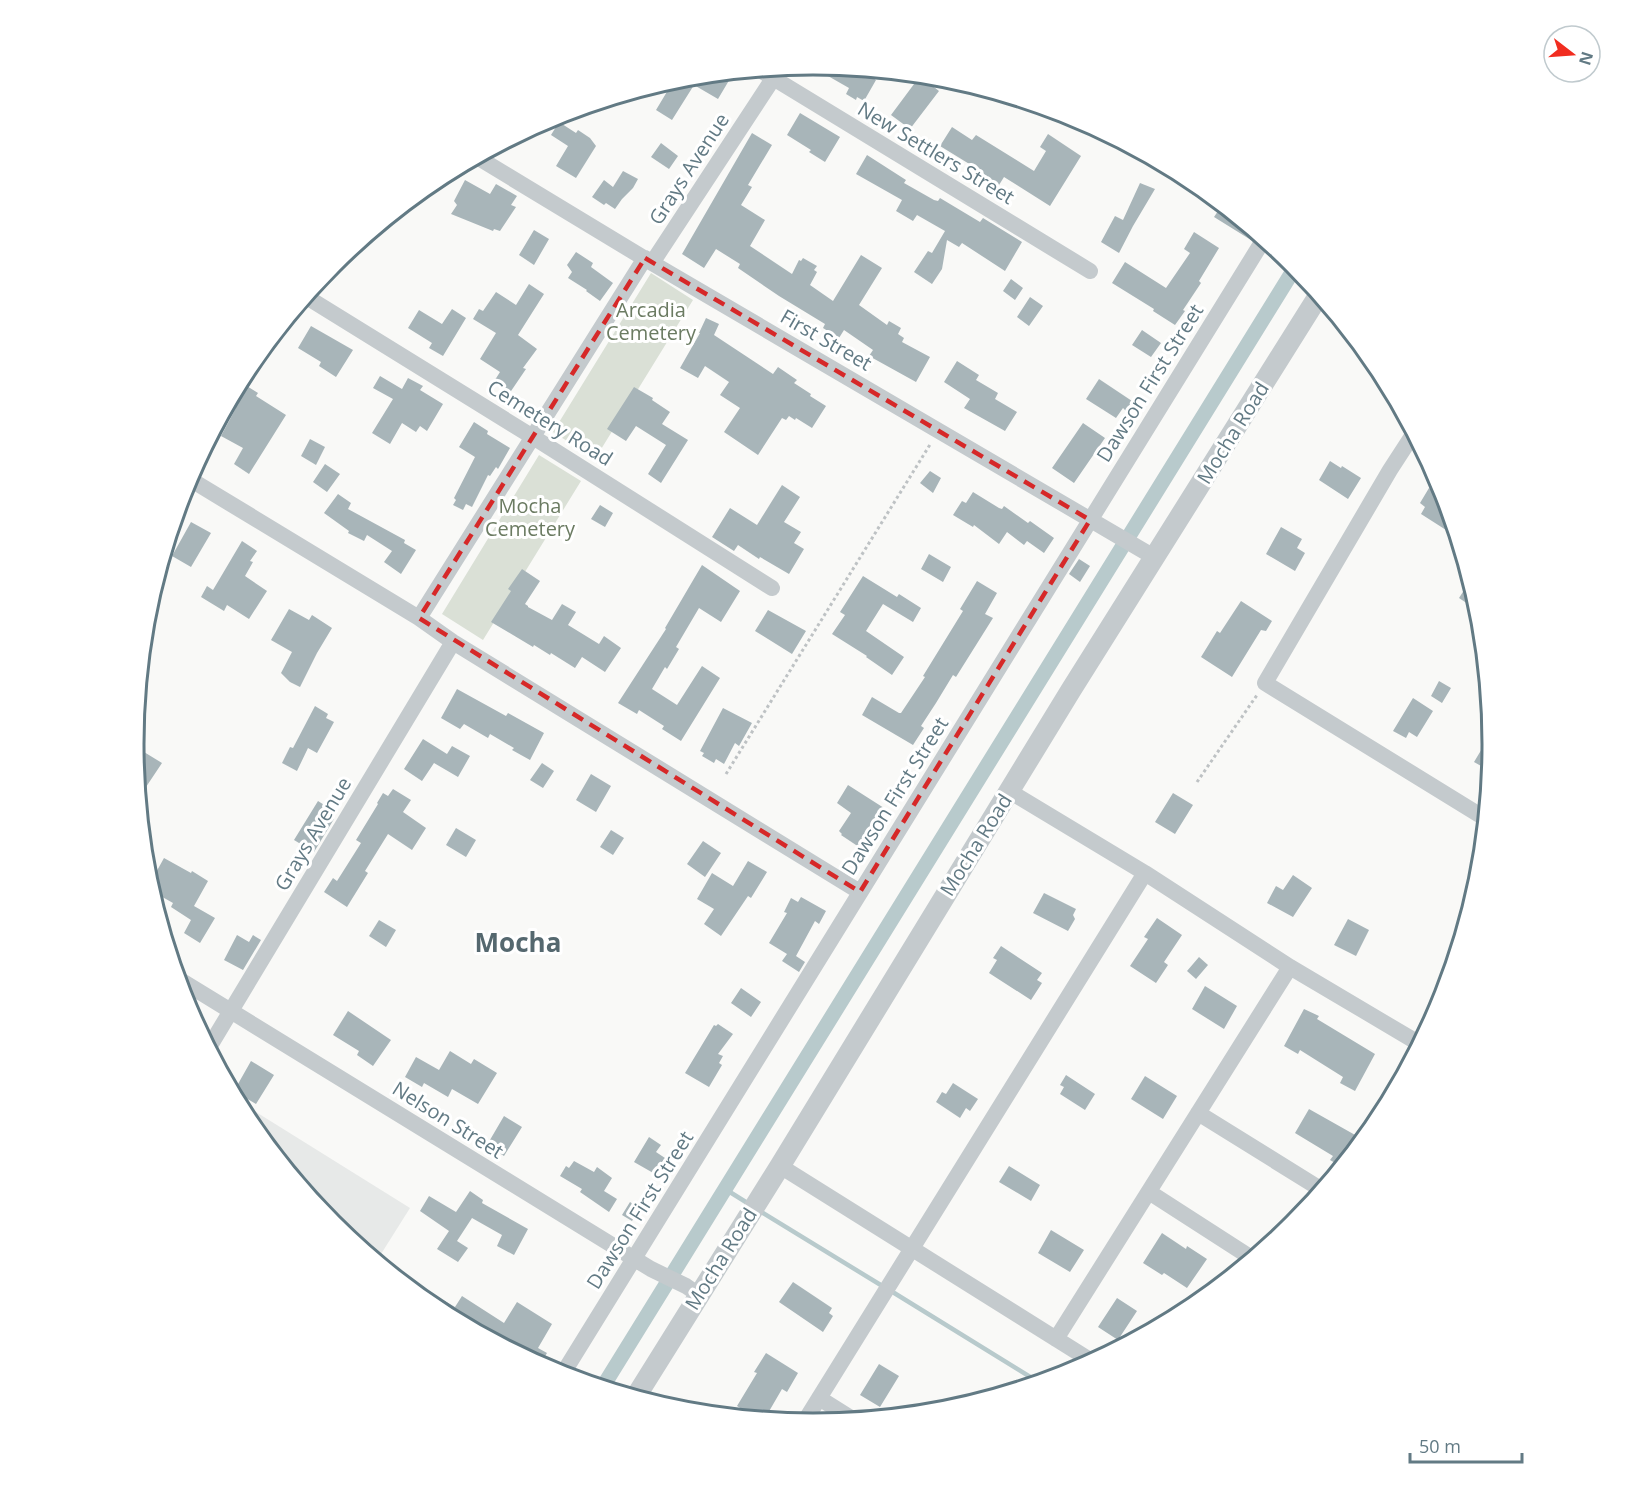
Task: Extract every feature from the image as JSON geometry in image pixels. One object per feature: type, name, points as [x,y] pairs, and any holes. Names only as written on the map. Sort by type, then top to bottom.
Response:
[{"type":"street","name":"Grays Avenue","points":[[419,618],[533,437],[768,76]]},
{"type":"street","name":"New Settlers Street","points":[[777,76],[1090,272]]},
{"type":"street","name":"First Street","points":[[485,161],[1147,553]]},
{"type":"street","name":"Dawson First Street","points":[[568,1367],[1260,246]]},
{"type":"street","name":"Cemetery Road","points":[[312,301],[772,588]]},
{"type":"street","name":"Mocha Road","points":[[639,1391],[692,1290],[780,1166],[1009,791],[1147,553],[1315,302]]},
{"type":"street","points":[[1409,441],[1265,683],[1479,814]]},
{"type":"street","points":[[196,483],[419,618],[453,642],[860,892]]},
{"type":"street","name":"Grays Avenue","points":[[213,1041],[453,642]]},
{"type":"street","points":[[1009,791],[1145,873],[1290,967],[1413,1040]]},
{"type":"street","points":[[810,1414],[1145,873]]},
{"type":"street","points":[[1056,1340],[1290,967]]},
{"type":"street","name":"Nelson Street","points":[[188,985],[634,1259],[692,1290]]},
{"type":"street","points":[[1198,1113],[1316,1186]]},
{"type":"street","points":[[780,1166],[1084,1356]]},
{"type":"street","points":[[1149,1192],[1246,1255]]},
{"type":"street","points":[[819,1398],[844,1413]]},
{"type":"path","points":[[726,774],[938,431]]},
{"type":"path","points":[[1197,782],[1265,683]]},
{"type":"highlighted area","points":[[645,258],[1090,520],[860,892],[419,618]]},
{"type":"shaded area","points":[[252,1110],[410,1208],[380,1255],[340,1218],[310,1186]]},
{"type":"green space","name":"Arcadia Cemetery","points":[[651,273],[693,300],[595,459],[553,432]]},
{"type":"green space","name":"Mocha Cemetery","points":[[539,455],[581,481],[483,640],[442,614]]},
{"type":"building","points":[[828,76],[857,76],[876,80],[864,101],[857,97],[856,100],[846,94],[849,88]]},
{"type":"building","points":[[729,81],[718,99],[695,86]]},
{"type":"building","points":[[915,83],[933,86],[939,91],[910,129],[891,115]]},
{"type":"building","points":[[693,86],[672,120],[656,110],[667,92]]},
{"type":"building","points":[[800,113],[840,137],[825,162],[787,135]]},
{"type":"building","points":[[562,124],[576,133],[578,130],[590,138],[596,146],[576,178],[556,166],[568,146],[551,135],[556,126]]},
{"type":"building","points":[[952,127],[972,140],[976,135],[1034,171],[1046,151],[1040,147],[1048,134],[1081,156],[1050,206],[1004,177],[999,185],[940,146]]},
{"type":"building","points":[[752,133],[772,145],[748,185],[752,187],[741,205],[765,220],[750,246],[792,274],[799,260],[803,258],[817,266],[814,270],[817,272],[810,285],[833,301],[861,255],[882,268],[859,305],[887,325],[889,321],[901,328],[898,334],[904,338],[902,342],[930,357],[916,382],[869,356],[873,350],[844,330],[839,338],[823,328],[825,324],[738,268],[740,264],[716,249],[704,268],[682,254]]},
{"type":"building","points":[[661,143],[678,156],[669,169],[651,157]]},
{"type":"building","points":[[867,155],[906,180],[904,183],[934,200],[938,201],[940,198],[980,222],[983,218],[1022,242],[1005,271],[962,243],[959,247],[947,240],[942,269],[932,284],[914,272],[928,251],[932,253],[945,231],[917,215],[913,221],[896,211],[902,200],[856,174]]},
{"type":"building","points":[[623,171],[638,179],[615,209],[592,197],[604,180],[613,187]]},
{"type":"building","points":[[465,180],[490,194],[496,184],[517,196],[511,205],[516,207],[500,231],[494,229],[493,231],[451,214],[457,205],[454,201]]},
{"type":"building","points":[[1140,183],[1155,189],[1119,253],[1101,242],[1115,216],[1123,220]]},
{"type":"building","points":[[1218,211],[1252,239],[1251,240],[1214,217]]},
{"type":"building","points":[[534,230],[549,239],[534,265],[519,255]]},
{"type":"building","points":[[1194,232],[1219,248],[1175,325],[1112,283],[1125,262],[1166,288],[1190,253],[1184,249]]},
{"type":"building","points":[[576,252],[593,263],[591,267],[613,283],[600,301],[568,278],[572,272],[567,265]]},
{"type":"building","points":[[1011,279],[1023,288],[1015,300],[1003,291]]},
{"type":"building","points":[[529,284],[544,294],[518,335],[537,349],[523,368],[526,369],[509,394],[493,383],[500,372],[480,359],[496,333],[473,319],[479,309],[483,311],[496,292],[516,305]]},
{"type":"building","points":[[1030,297],[1043,306],[1029,326],[1017,317]]},
{"type":"building","points":[[452,309],[466,318],[443,356],[429,348],[432,343],[408,328],[419,310],[442,324]]},
{"type":"building","points":[[706,318],[719,324],[714,335],[773,374],[778,367],[797,380],[794,383],[811,394],[810,396],[826,406],[812,428],[796,418],[795,420],[789,416],[786,420],[782,418],[758,455],[724,432],[740,408],[720,395],[729,382],[705,366],[698,378],[680,368]]},
{"type":"building","points":[[311,326],[353,350],[336,377],[319,366],[321,362],[298,348]]},
{"type":"building","points":[[1142,330],[1161,343],[1151,357],[1132,345]]},
{"type":"building","points":[[957,361],[979,375],[976,380],[998,393],[995,399],[1017,412],[1005,431],[964,408],[970,399],[944,382]]},
{"type":"building","points":[[380,376],[402,389],[408,378],[423,386],[420,390],[443,404],[427,431],[420,426],[416,432],[402,423],[390,444],[372,433],[393,399],[373,388]]},
{"type":"building","points":[[1099,379],[1132,401],[1126,411],[1123,408],[1116,418],[1086,399]]},
{"type":"building","points":[[248,387],[258,393],[256,396],[286,415],[249,474],[234,464],[243,448],[221,436]]},
{"type":"building","points":[[634,387],[653,398],[652,400],[670,412],[662,424],[688,440],[661,483],[648,474],[666,445],[636,426],[626,441],[607,429]]},
{"type":"building","points":[[474,422],[488,431],[487,434],[510,448],[498,469],[496,467],[490,476],[488,475],[472,507],[466,504],[463,510],[453,505],[456,500],[454,498],[475,457],[459,447]]},
{"type":"building","points":[[1083,423],[1105,438],[1074,483],[1052,468]]},
{"type":"building","points":[[310,439],[325,447],[316,465],[301,456]]},
{"type":"building","points":[[1330,461],[1361,478],[1348,499],[1319,480]]},
{"type":"building","points":[[325,464],[340,474],[327,492],[313,482]]},
{"type":"building","points":[[930,471],[941,478],[933,493],[920,483]]},
{"type":"building","points":[[782,485],[800,497],[784,522],[801,532],[794,543],[804,549],[789,574],[738,545],[734,551],[712,537],[730,508],[757,525]]},
{"type":"building","points":[[1429,488],[1433,490],[1448,531],[1421,514],[1425,507],[1420,503]]},
{"type":"building","points":[[973,492],[999,508],[1002,509],[1004,506],[1054,538],[1044,553],[1027,541],[1024,545],[1007,532],[999,544],[974,525],[973,527],[953,515],[962,501],[966,503]]},
{"type":"building","points":[[338,494],[351,503],[348,509],[405,540],[404,543],[416,550],[401,574],[384,562],[392,551],[367,535],[364,541],[348,533],[349,531],[324,513]]},
{"type":"building","points":[[600,505],[613,513],[605,527],[591,519]]},
{"type":"building","points":[[191,522],[211,533],[191,567],[172,556]]},
{"type":"building","points":[[1281,527],[1302,539],[1297,548],[1305,553],[1295,571],[1266,554]]},
{"type":"building","points":[[242,541],[257,551],[250,561],[253,562],[245,576],[267,591],[249,619],[227,605],[224,611],[201,597],[207,586],[213,590]]},
{"type":"building","points":[[929,554],[951,567],[943,582],[921,569]]},
{"type":"building","points":[[1079,559],[1090,566],[1080,582],[1069,574]]},
{"type":"building","points":[[702,565],[740,591],[721,622],[699,608],[676,647],[679,649],[652,689],[677,705],[702,666],[720,678],[681,741],[662,729],[664,726],[639,710],[637,714],[618,703],[666,629]]},
{"type":"building","points":[[522,569],[540,581],[525,604],[528,607],[552,620],[562,604],[576,612],[568,625],[599,644],[604,636],[621,648],[605,672],[582,657],[575,668],[491,622],[511,591],[508,589]]},
{"type":"building","points":[[863,576],[897,597],[899,594],[921,608],[913,622],[883,604],[866,631],[904,657],[892,675],[832,634],[845,615],[840,612]]},
{"type":"building","points":[[977,581],[997,593],[985,614],[993,618],[956,677],[953,675],[921,726],[924,728],[913,745],[862,715],[872,697],[901,713],[925,677],[923,676],[963,611],[960,609]]},
{"type":"building","points":[[1464,590],[1468,604],[1459,598]]},
{"type":"building","points":[[1241,601],[1272,621],[1266,631],[1261,630],[1232,677],[1201,657],[1217,631],[1220,633]]},
{"type":"building","points":[[289,609],[309,620],[312,615],[332,628],[300,687],[290,682],[281,673],[292,652],[271,640]]},
{"type":"building","points":[[768,610],[806,631],[792,654],[755,631]]},
{"type":"building","points":[[1439,681],[1451,688],[1442,703],[1431,696]]},
{"type":"building","points":[[457,689],[506,716],[508,713],[544,733],[530,760],[490,734],[488,738],[464,724],[460,729],[441,718]]},
{"type":"building","points":[[1413,698],[1433,711],[1417,737],[1409,732],[1406,738],[1393,731]]},
{"type":"building","points":[[315,706],[328,714],[326,718],[334,722],[317,753],[308,748],[297,771],[282,763],[290,747],[293,748]]},
{"type":"building","points":[[723,708],[752,723],[739,746],[735,743],[724,764],[716,759],[714,763],[702,756],[704,753],[700,751]]},
{"type":"building","points":[[423,739],[447,754],[452,746],[470,756],[458,777],[434,763],[422,781],[404,769]]},
{"type":"building","points":[[1482,749],[1481,766],[1474,762]]},
{"type":"building","points":[[144,752],[162,763],[145,788]]},
{"type":"building","points":[[542,763],[554,771],[543,788],[530,780]]},
{"type":"building","points":[[591,774],[611,786],[596,812],[576,800]]},
{"type":"building","points":[[848,785],[884,808],[859,847],[841,835],[839,831],[851,813],[837,803]]},
{"type":"building","points":[[393,789],[411,800],[403,812],[426,828],[412,850],[388,834],[365,871],[368,873],[347,907],[324,892],[333,878],[337,881],[361,843],[356,840],[383,793],[388,796]]},
{"type":"building","points":[[1173,793],[1193,805],[1175,834],[1155,822]]},
{"type":"building","points":[[318,801],[332,810],[329,815],[334,819],[314,852],[294,840]]},
{"type":"building","points":[[456,828],[476,840],[466,857],[446,845]]},
{"type":"building","points":[[611,830],[624,838],[613,855],[600,847]]},
{"type":"building","points":[[703,841],[721,853],[705,877],[687,864]]},
{"type":"building","points":[[164,858],[208,881],[194,906],[215,918],[200,943],[184,933],[191,920],[171,907],[173,903],[161,896],[156,873]]},
{"type":"building","points":[[748,861],[767,872],[751,898],[748,896],[721,936],[704,924],[714,909],[697,899],[712,873],[733,886]]},
{"type":"building","points":[[1293,875],[1312,888],[1293,917],[1267,903],[1276,886],[1283,890]]},
{"type":"building","points":[[1044,893],[1076,909],[1073,915],[1075,919],[1068,931],[1033,913]]},
{"type":"building","points":[[801,897],[826,911],[819,924],[815,921],[796,956],[805,962],[799,972],[782,961],[787,954],[769,943],[787,913],[784,912],[791,898],[798,902]]},
{"type":"building","points":[[1157,918],[1182,935],[1164,962],[1168,965],[1156,983],[1130,966],[1148,939],[1144,937]]},
{"type":"building","points":[[1348,919],[1369,930],[1356,956],[1334,945]]},
{"type":"building","points":[[379,920],[396,930],[386,947],[369,936]]},
{"type":"building","points":[[237,935],[249,942],[253,935],[261,940],[243,970],[224,960]]},
{"type":"building","points":[[1001,946],[1042,973],[1037,980],[1042,983],[1031,1000],[989,973],[997,960],[993,958]]},
{"type":"building","points":[[1199,957],[1208,965],[1196,979],[1187,971]]},
{"type":"building","points":[[1205,986],[1237,1006],[1224,1029],[1192,1009]]},
{"type":"building","points":[[741,988],[761,1002],[751,1017],[731,1003]]},
{"type":"building","points":[[1304,1009],[1319,1016],[1317,1019],[1375,1054],[1355,1091],[1340,1083],[1343,1077],[1300,1050],[1298,1054],[1284,1046]]},
{"type":"building","points":[[348,1011],[391,1040],[373,1066],[357,1055],[359,1051],[333,1035]]},
{"type":"building","points":[[718,1024],[733,1034],[718,1054],[723,1056],[719,1063],[722,1065],[709,1087],[685,1073],[714,1025]]},
{"type":"building","points":[[450,1051],[471,1064],[474,1059],[497,1073],[478,1104],[452,1089],[448,1097],[424,1083],[422,1087],[405,1077],[416,1057],[439,1070]]},
{"type":"building","points":[[251,1061],[274,1075],[256,1104],[244,1097],[237,1086]]},
{"type":"building","points":[[1066,1075],[1095,1094],[1085,1110],[1060,1094],[1064,1087],[1060,1085]]},
{"type":"building","points":[[1145,1076],[1177,1096],[1163,1119],[1131,1099]]},
{"type":"building","points":[[953,1083],[978,1099],[970,1111],[966,1108],[960,1118],[936,1102],[942,1092],[946,1094]]},
{"type":"building","points":[[1309,1109],[1356,1135],[1335,1163],[1330,1160],[1333,1156],[1295,1133]]},
{"type":"building","points":[[504,1116],[522,1127],[504,1156],[487,1145]]},
{"type":"building","points":[[649,1137],[661,1145],[656,1152],[665,1158],[655,1174],[634,1162]]},
{"type":"building","points":[[574,1161],[594,1172],[597,1167],[612,1178],[604,1191],[617,1199],[609,1212],[580,1192],[582,1189],[560,1176],[566,1166],[569,1168]]},
{"type":"building","points":[[1009,1166],[1040,1185],[1031,1201],[999,1182]]},
{"type":"building","points":[[470,1191],[483,1200],[482,1203],[528,1229],[514,1255],[497,1246],[502,1235],[472,1218],[457,1241],[468,1248],[458,1262],[437,1249],[449,1231],[420,1211],[429,1196],[456,1212]]},
{"type":"building","points":[[630,1202],[640,1209],[632,1221],[622,1215]]},
{"type":"building","points":[[1051,1230],[1084,1250],[1070,1272],[1038,1253]]},
{"type":"building","points":[[1162,1233],[1186,1249],[1187,1246],[1207,1259],[1187,1288],[1143,1263]]},
{"type":"building","points":[[793,1282],[832,1308],[829,1313],[833,1316],[823,1332],[779,1302]]},
{"type":"building","points":[[462,1296],[504,1323],[517,1302],[552,1324],[538,1348],[547,1353],[544,1357],[517,1345],[442,1302],[443,1300],[455,1307]]},
{"type":"building","points":[[1117,1298],[1137,1311],[1118,1340],[1098,1327]]},
{"type":"building","points":[[766,1353],[798,1373],[787,1392],[782,1389],[768,1413],[744,1410],[737,1406],[757,1373],[754,1372]]},
{"type":"building","points":[[879,1364],[899,1376],[880,1407],[860,1395]]},
{"type":"waterway","points":[[607,1381],[1290,275]]},
{"type":"waterway","points":[[725,1189],[749,1204]]},
{"type":"waterway","points":[[758,1210],[884,1287]]},
{"type":"waterway","points":[[891,1291],[1030,1377]]},
{"type":"district","name":"Mocha","points":[[518,943]]}]
